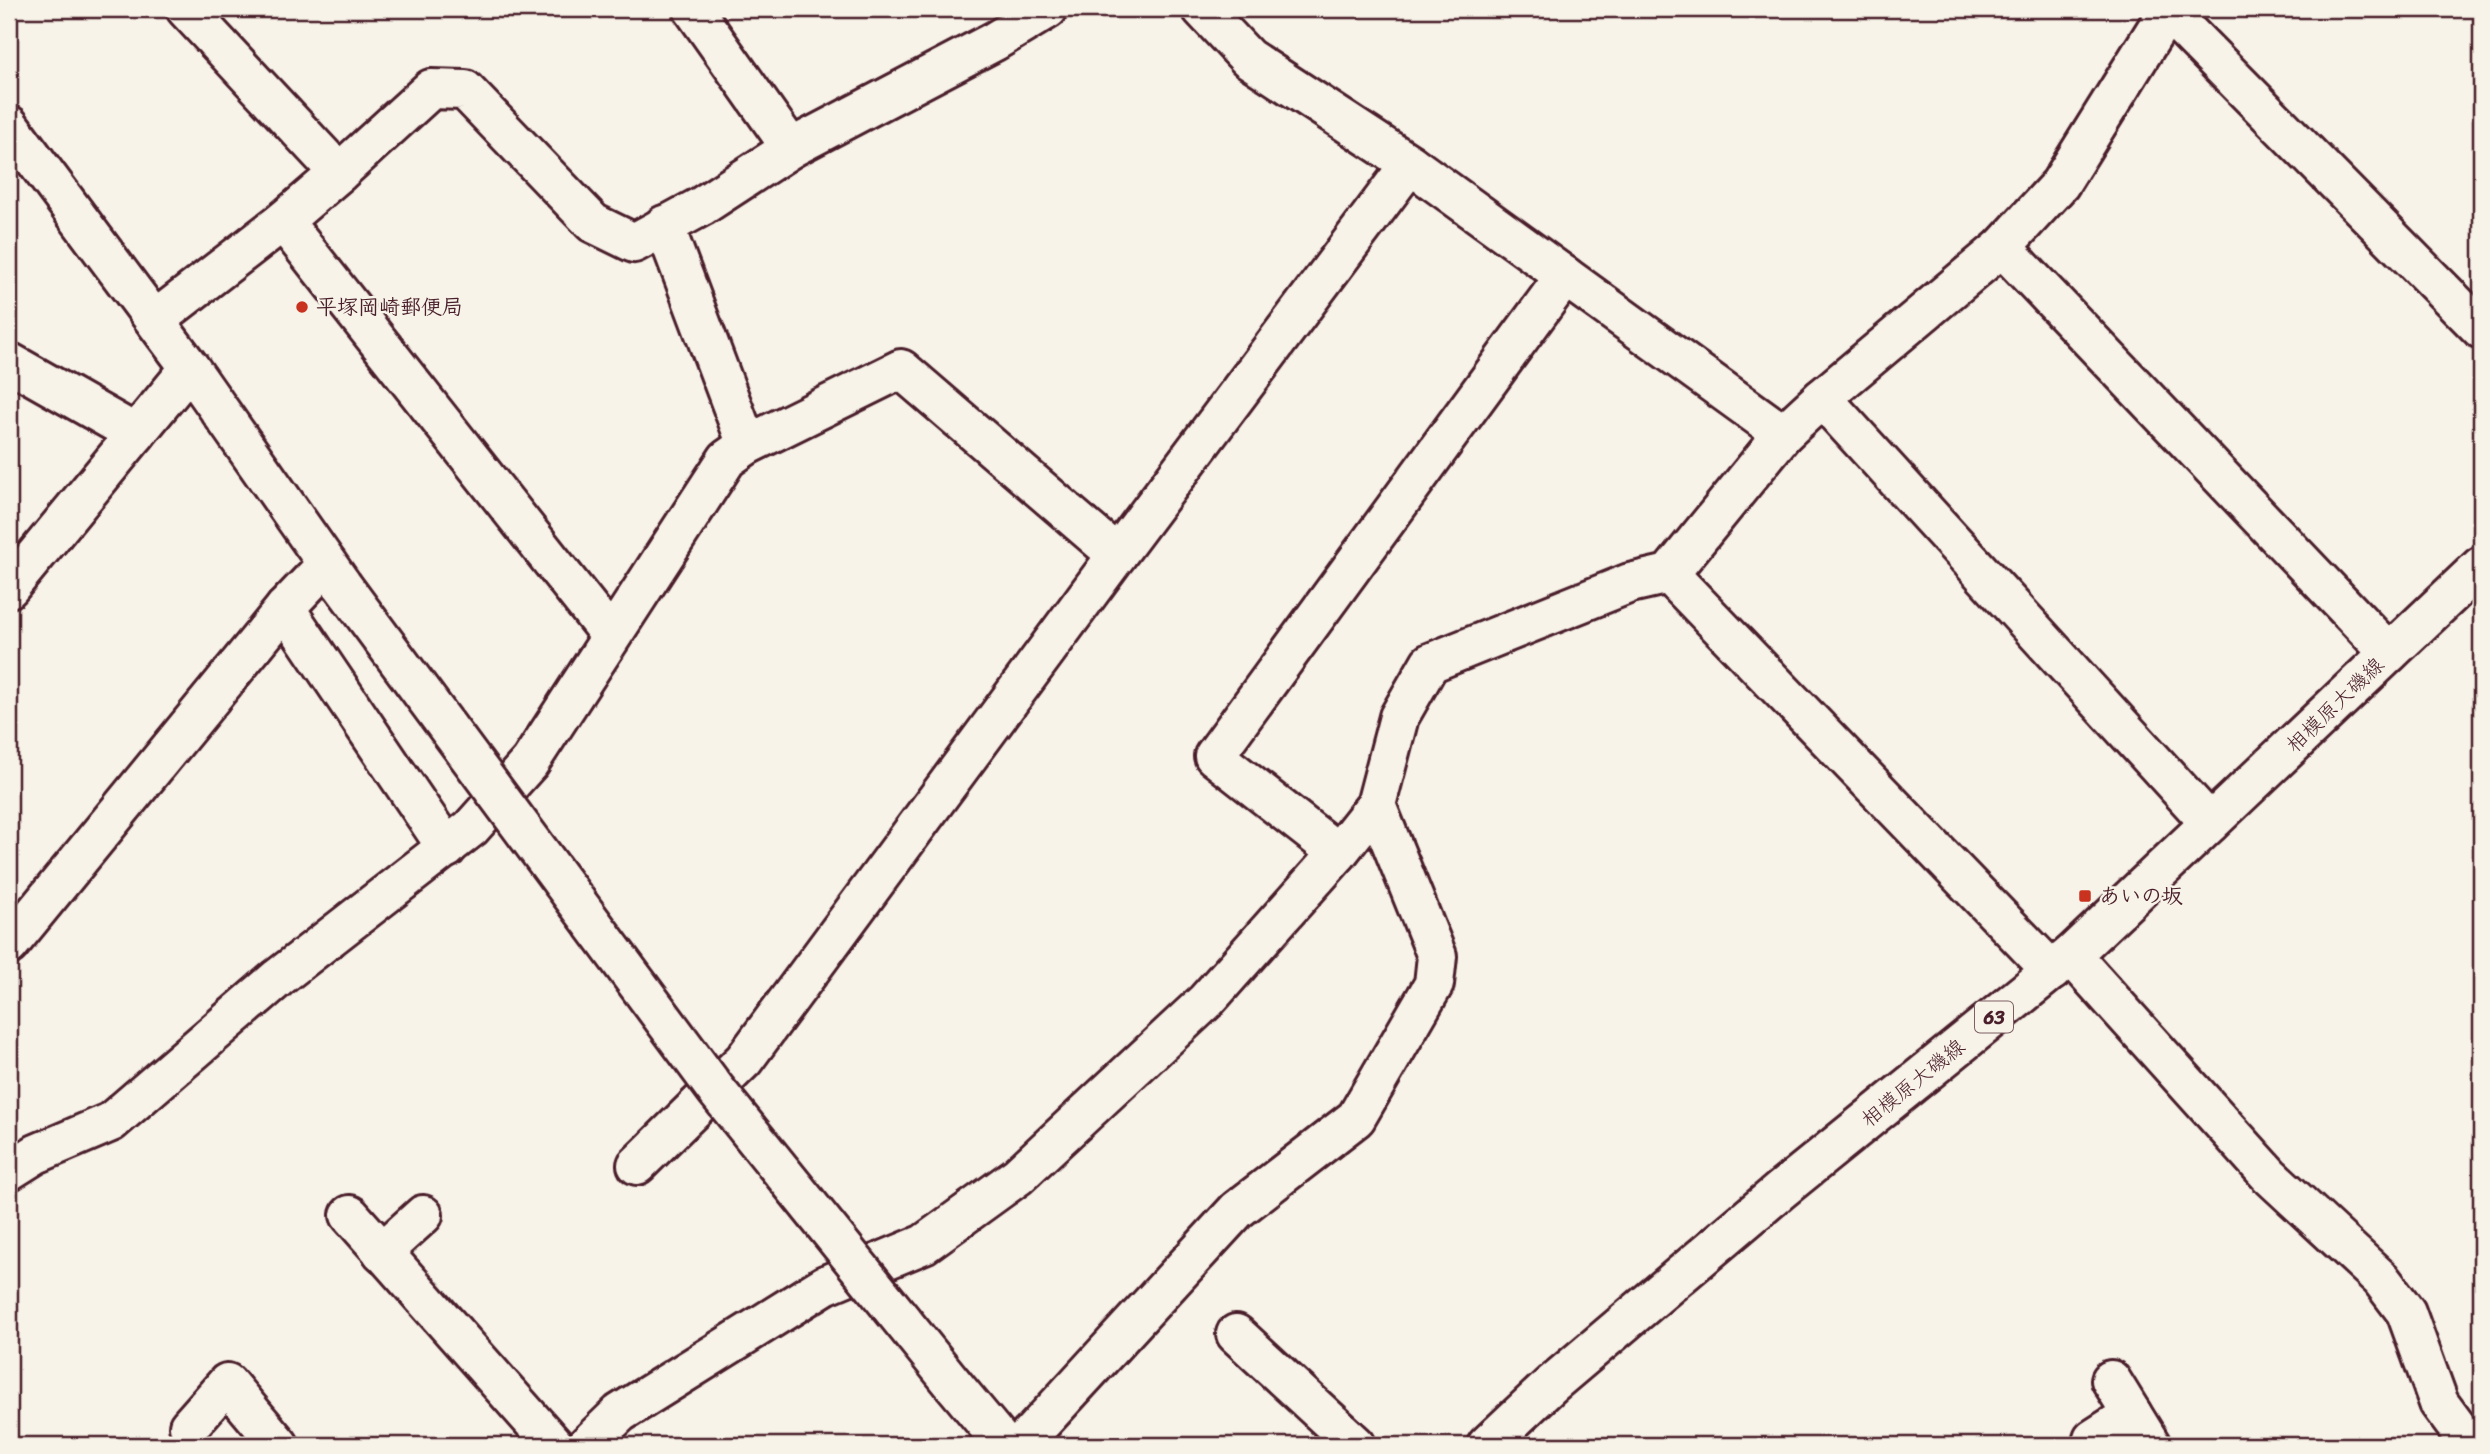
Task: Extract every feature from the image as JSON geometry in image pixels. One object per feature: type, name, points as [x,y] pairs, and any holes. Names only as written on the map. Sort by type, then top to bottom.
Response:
[{"type":"street","points":[[186,9],[339,173]]},
{"type":"street","points":[[692,9],[791,148]]},
{"type":"street","points":[[155,320],[283,221],[431,89],[465,90],[593,223],[634,243],[702,206],[992,25],[1048,9]]},
{"type":"street","points":[[1202,9],[1248,58],[1410,164],[1783,434]]},
{"type":"street","points":[[587,1445],[631,1405],[825,1285],[924,1244],[1018,1176],[1206,1001],[1338,853],[1376,805],[1399,717],[1430,663],[1630,583],[1669,574],[1783,434],[2002,247],[2060,184],[2168,10],[2481,328]]},
{"type":"street","points":[[9,125],[190,368],[334,574],[716,1090],[1004,1445]]},
{"type":"street","points":[[637,1165],[744,1060],[1410,164]]},
{"type":"street","points":[[283,221],[610,635]]},
{"type":"street","points":[[664,225],[747,444]]},
{"type":"street","points":[[2002,247],[2389,653]]},
{"type":"street","points":[[1338,853],[1214,756],[1565,276]]},
{"type":"street","points":[[9,362],[136,434]]},
{"type":"street","points":[[9,588],[190,368]]},
{"type":"street","points":[[9,1171],[36,1154],[111,1122],[278,978],[471,828],[530,762],[610,635],[727,459],[747,444],[901,369],[1117,555]]},
{"type":"street","points":[[1822,398],[2210,823]]},
{"type":"street","name":"相模原大磯線","points":[[1487,1445],[1552,1384],[1781,1190],[2061,963],[2481,566]]},
{"type":"street","points":[[9,944],[285,608],[334,574]]},
{"type":"street","points":[[1669,574],[2061,963],[2269,1175],[2381,1279],[2406,1312],[2439,1403],[2470,1445]]},
{"type":"street","points":[[285,608],[447,848]]},
{"type":"street","points":[[1021,1445],[1237,1210],[1356,1118],[1434,984],[1437,956],[1376,805]]},
{"type":"street","points":[[350,1215],[554,1445]]},
{"type":"street","points":[[382,1252],[424,1215]]},
{"type":"street","points":[[1236,1334],[1356,1445]]},
{"type":"street","points":[[2111,1380],[2151,1445]]},
{"type":"street","points":[[190,1426],[227,1383],[279,1445]]},
{"type":"street","points":[[2093,1439],[2132,1414]]},
{"type":"place","name":"平塚岡崎郵便局","points":[[302,307]]},
{"type":"place","name":"あいの坂","points":[[2085,896]]}]
